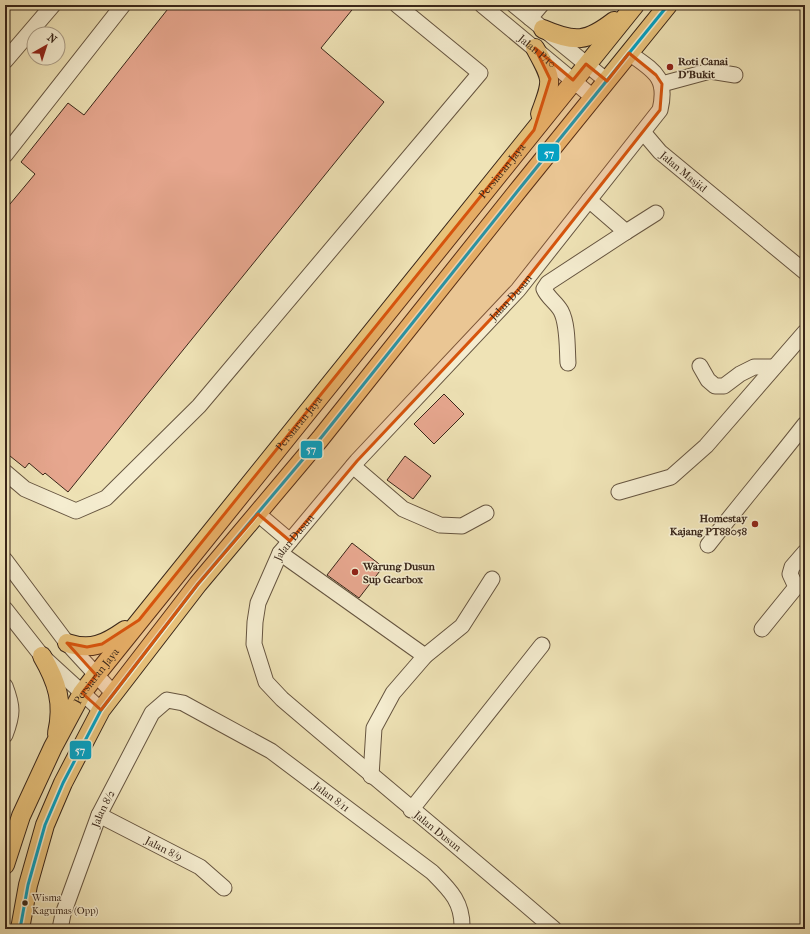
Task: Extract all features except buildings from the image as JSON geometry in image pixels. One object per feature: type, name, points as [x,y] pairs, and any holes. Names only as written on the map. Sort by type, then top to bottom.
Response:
[{"type":"main road","name":"Persiaran Jaya","points":[[20,929],[28,885],[45,825],[63,783],[101,710],[198,584],[320,440],[668,5]]},
{"type":"main road","points":[[537,24],[558,35],[568,38],[585,38],[599,32],[634,6]]},
{"type":"main road","name":"Persiaran Jaya","points":[[5,865],[21,816],[53,747],[82,693],[139,620],[634,6]]},
{"type":"main road","points":[[534,130],[550,88],[550,79],[547,70],[535,48]]},
{"type":"main road","points":[[67,643],[77,647],[102,644],[112,639],[139,620]]},
{"type":"main road","points":[[42,656],[56,683],[60,704],[58,726],[53,747]]},
{"type":"street","points":[[5,61],[53,5]]},
{"type":"street","points":[[5,155],[123,5]]},
{"type":"street","points":[[5,472],[25,489],[76,510],[106,498],[199,406],[475,79],[480,73],[397,5]]},
{"type":"street","name":"Jalan P/10","points":[[482,5],[594,98]]},
{"type":"street","name":"Jalan P/10","points":[[514,5],[608,81]]},
{"type":"street","points":[[537,24],[541,5]]},
{"type":"street","points":[[629,53],[656,75],[662,84],[663,98],[660,110],[643,132]]},
{"type":"street","points":[[662,84],[710,71],[735,75]]},
{"type":"street","name":"Jalan Dusun","points":[[554,929],[411,810],[282,699],[266,682],[254,644],[254,622],[258,603],[280,553],[353,466],[518,290],[643,132]]},
{"type":"street","name":"Jalan Masjid","points":[[643,132],[660,152],[802,265]]},
{"type":"street","points":[[589,200],[626,232]]},
{"type":"street","points":[[568,363],[563,316],[560,310],[547,296],[544,289],[548,283],[656,213]]},
{"type":"street","points":[[619,492],[671,476],[706,446],[805,332]]},
{"type":"street","points":[[700,366],[708,380],[715,386],[724,386],[740,374],[754,367],[774,367]]},
{"type":"street","points":[[708,545],[742,502],[772,468],[805,424]]},
{"type":"street","points":[[353,466],[403,509],[440,525],[462,526],[486,512]]},
{"type":"street","points":[[258,514],[290,541]]},
{"type":"street","points":[[762,629],[801,591],[790,574],[792,567],[805,552]]},
{"type":"street","points":[[280,553],[425,656]]},
{"type":"street","points":[[5,560],[67,643],[113,693]]},
{"type":"street","points":[[372,776],[374,728],[393,693],[425,656],[462,626],[492,579]]},
{"type":"street","points":[[5,609],[42,656],[101,710]]},
{"type":"street","points":[[411,810],[542,645]]},
{"type":"street","points":[[5,686],[10,700],[12,719],[5,735]]},
{"type":"street","name":"Jalan 8/2","points":[[60,929],[63,914],[99,815],[152,713],[167,700]]},
{"type":"street","name":"Jalan 8/11","points":[[167,700],[183,703],[272,751],[432,872],[448,888],[460,907],[462,929]]},
{"type":"street","name":"Jalan 8/9","points":[[99,815],[200,867],[224,888]]},
{"type":"highlighted area","points":[[535,48],[573,80],[586,64],[607,81],[629,53],[656,75],[662,84],[660,110],[518,290],[357,461],[290,541],[258,514],[198,584],[101,710],[82,693],[96,675],[67,643],[87,647],[102,644],[139,620],[534,130],[550,79]]},
{"type":"transit line","name":"57","points":[[20,929],[28,885],[45,825],[63,783],[101,710],[198,584],[320,439],[668,5]]},
{"type":"place","name":"Roti Canai D'Bukit","points":[[670,67]]},
{"type":"place","name":"Homestay Kajang PT88058","points":[[755,524]]},
{"type":"place","name":"Warung Dusun Sup Gearbox","points":[[355,572]]},
{"type":"place","name":"Wisma Kagumas (Opp)","points":[[25,903]]}]
